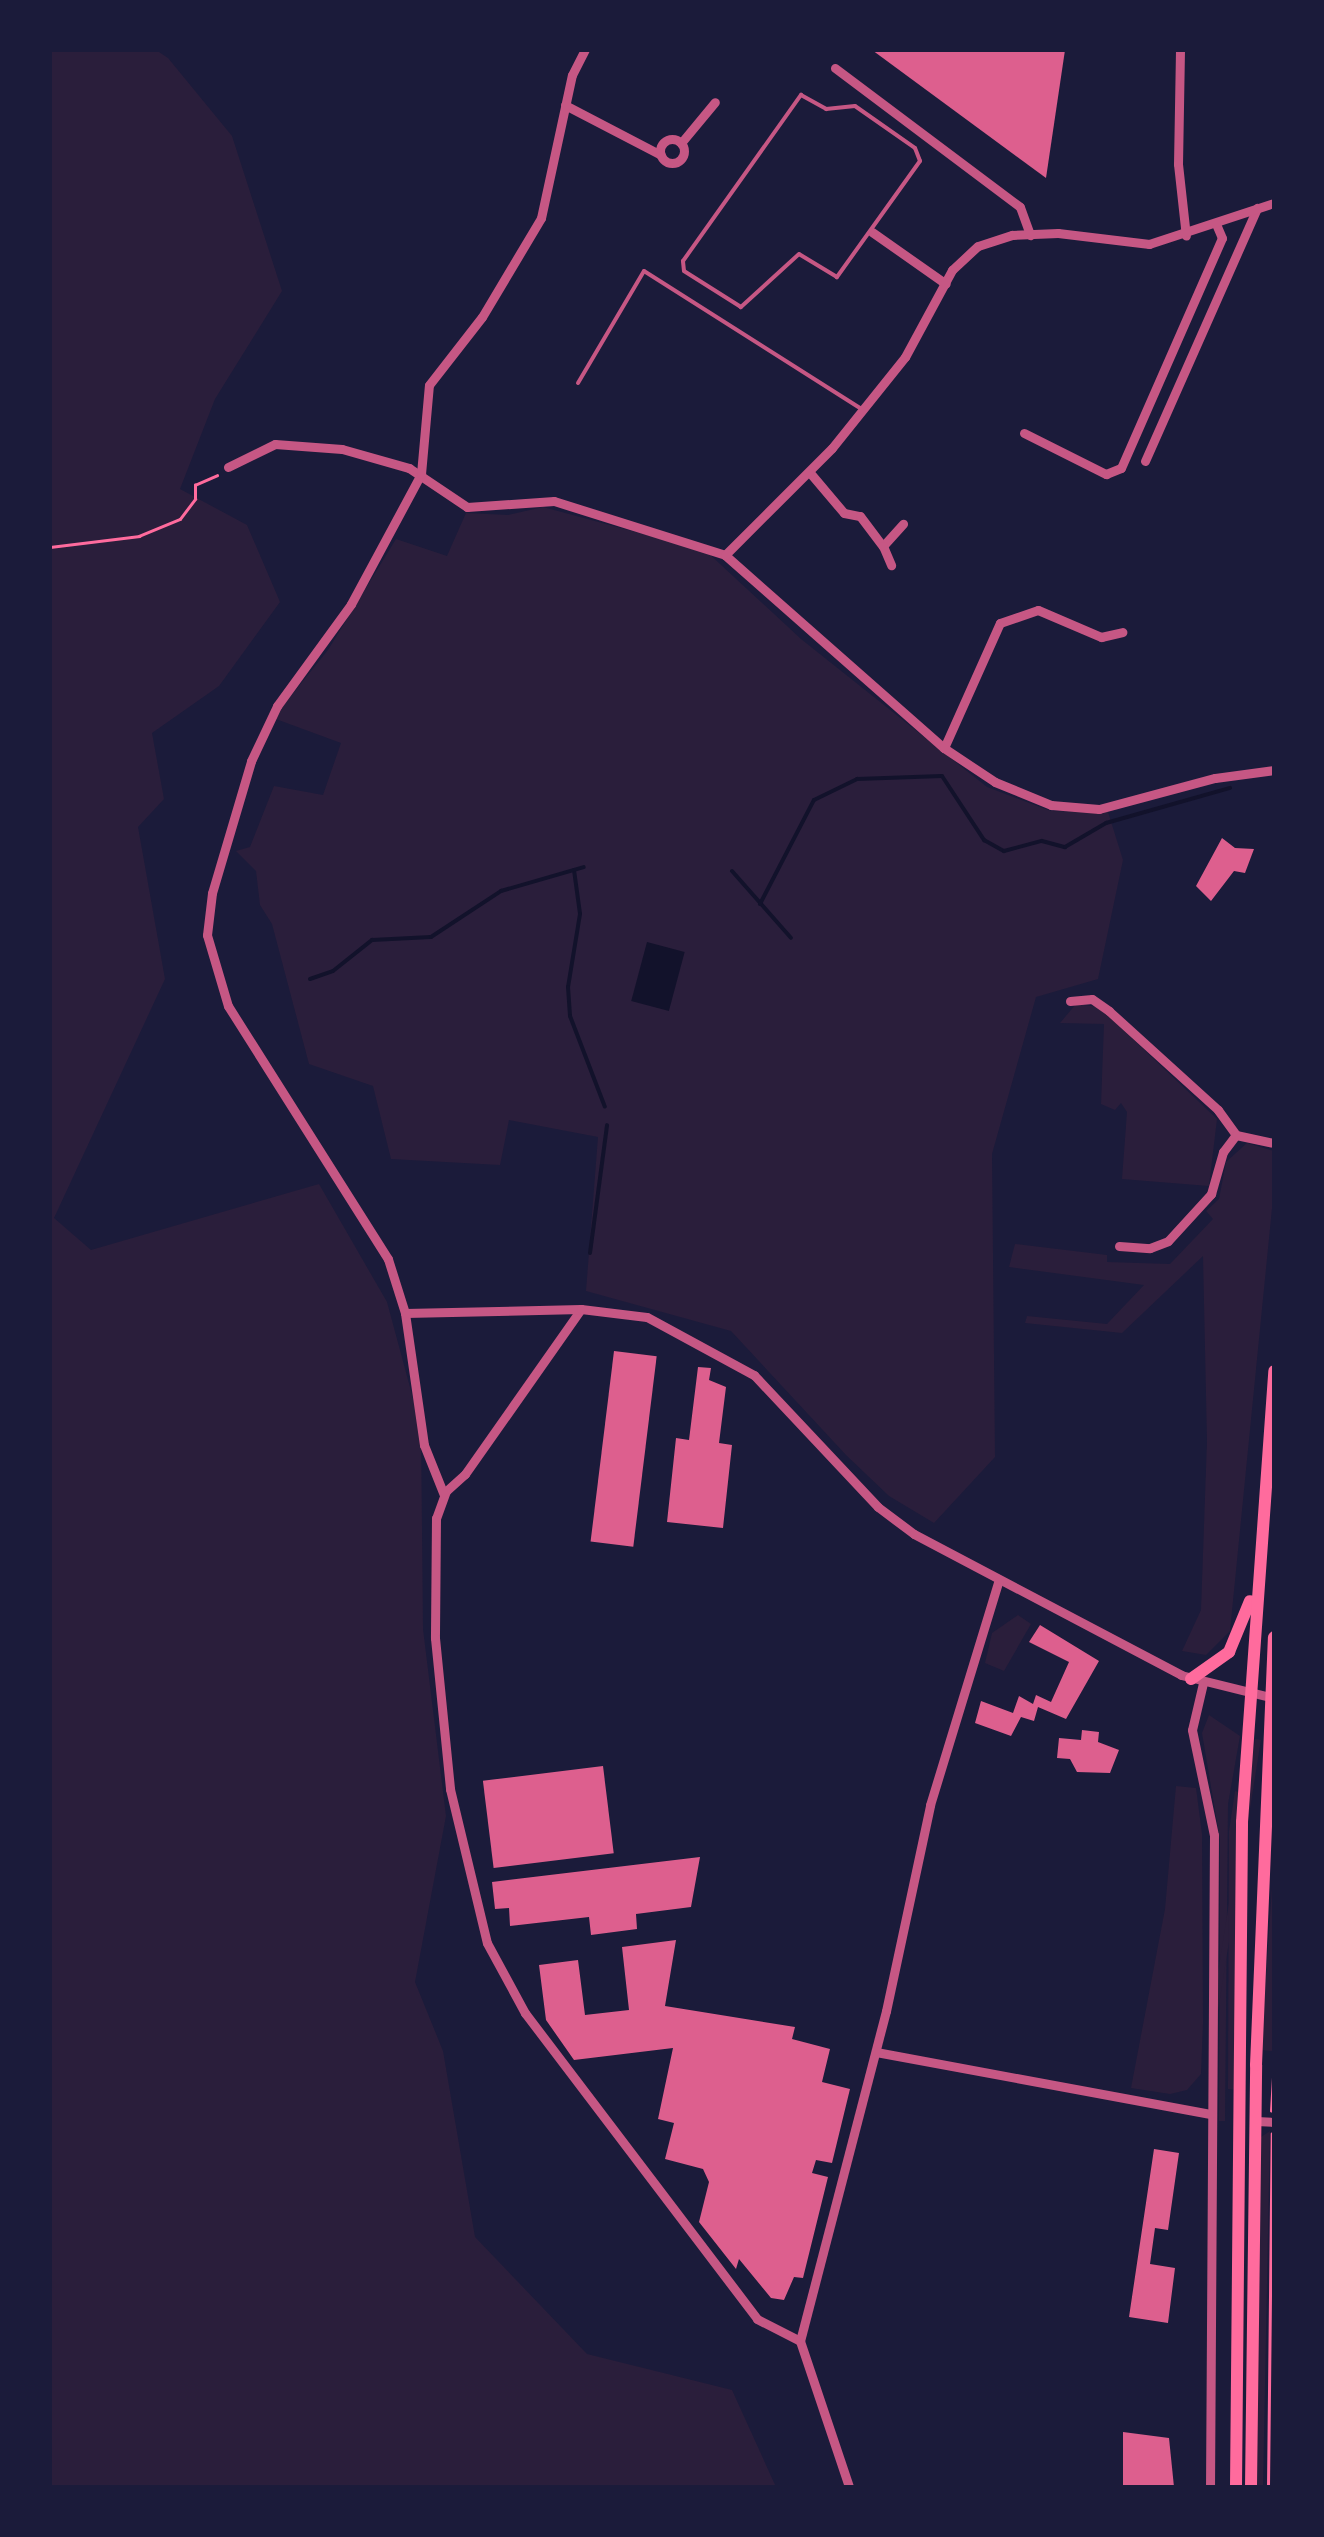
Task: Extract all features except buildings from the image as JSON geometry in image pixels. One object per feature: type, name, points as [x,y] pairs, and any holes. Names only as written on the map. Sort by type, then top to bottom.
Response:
[{"type":"main road","points":[[1236,2487],[1242,1841],[1274,1370]]},
{"type":"main road","points":[[1197,1681],[1229,1652],[1257,1580]]},
{"type":"main road","points":[[1252,2487],[1256,2121],[1274,1637]]},
{"type":"street","points":[[1180,50],[1178,164],[1186,236]]},
{"type":"street","points":[[444,1495],[424,1444],[405,1313],[388,1259],[228,1006],[207,935],[223,859],[251,762],[277,706],[352,604],[421,474],[429,385],[482,317],[541,218],[565,105],[584,52]]},
{"type":"street","points":[[835,68],[1020,207],[1030,235]]},
{"type":"street","points":[[565,105],[678,161],[681,143],[715,102]]},
{"type":"street","points":[[661,155],[668,140],[681,143]]},
{"type":"street","points":[[725,555],[811,474],[905,357],[946,284],[978,246],[1030,235],[1148,244],[1186,236],[1274,202]]},
{"type":"street","points":[[1145,462],[1257,208]]},
{"type":"street","points":[[1024,433],[1106,474],[1121,468],[1222,238],[1216,224]]},
{"type":"street","points":[[872,232],[946,284]]},
{"type":"street","points":[[228,468],[284,443],[342,449],[421,474],[468,507],[554,501],[725,555],[944,748],[996,782],[1081,810],[1274,770]]},
{"type":"street","points":[[811,474],[844,513],[860,516],[883,546],[891,565]]},
{"type":"street","points":[[883,546],[903,524]]},
{"type":"street","points":[[944,748],[1000,623],[1038,610],[1101,637],[1122,632]]},
{"type":"street","points":[[1070,1001],[1092,999],[1109,1011],[1218,1110],[1236,1135],[1274,1142]]},
{"type":"street","points":[[1119,1246],[1150,1248],[1168,1241],[1211,1194],[1222,1152],[1236,1135]]},
{"type":"street","points":[[405,1313],[581,1309],[647,1317],[735,1360],[773,1392],[878,1507],[998,1582],[1197,1681],[1273,1698]]},
{"type":"street","points":[[581,1309],[444,1495],[436,1518],[438,1696],[450,1789],[487,1943],[541,2038],[757,2319],[800,2342]]},
{"type":"street","points":[[849,2487],[800,2342],[876,2052],[930,1805],[998,1582]]},
{"type":"street","points":[[1197,1681],[1192,1730],[1214,1836],[1210,2487]]},
{"type":"street","points":[[876,2052],[1210,2114]]},
{"type":"street","points":[[1256,2121],[1273,2122]]},
{"type":"lane","points":[[801,95],[826,109],[855,106],[919,153],[918,166],[876,214],[872,232],[837,277],[799,254],[741,307],[682,267],[801,95]]},
{"type":"lane","points":[[578,384],[644,271],[863,410]]},
{"type":"path","points":[[50,547],[139,536],[180,519],[195,500],[194,486],[211,479]]},
{"type":"path","points":[[50,509],[50,521]]},
{"type":"path","points":[[1268,2487],[1274,2060]]},
{"type":"shaded area","points":[[50,50],[156,50],[168,58],[232,136],[282,291],[215,399],[180,489],[247,525],[280,602],[219,686],[152,733],[164,799],[138,827],[165,979],[54,1218],[91,1250],[319,1184],[387,1302],[421,1428],[423,1629],[446,1816],[415,1982],[443,2051],[475,2237],[587,2354],[732,2390],[776,2487],[50,2487]]},
{"type":"shaded area","points":[[543,507],[706,551],[801,639],[987,787],[1051,811],[1108,812],[1123,860],[1098,979],[1036,997],[992,1154],[995,1457],[934,1523],[889,1496],[731,1331],[586,1291],[598,1137],[509,1120],[500,1165],[391,1159],[373,1086],[309,1064],[272,924],[260,905],[256,871],[236,851],[250,847],[274,786],[323,795],[341,743],[273,718],[328,650],[396,539],[447,556],[466,513],[508,515]]},
{"type":"shaded area","points":[[647,942],[685,952],[669,1011],[631,1001]]},
{"type":"shaded area","points":[[1076,1004],[1099,1007],[1217,1119],[1209,1186],[1122,1179],[1127,1112],[1121,1103],[1115,1110],[1101,1104],[1104,1024],[1060,1023]]},
{"type":"shaded area","points":[[1247,1143],[1274,1151],[1274,1188],[1230,1631],[1206,1655],[1182,1651],[1201,1610],[1207,1441],[1203,1256],[1122,1333],[1025,1323],[1027,1316],[1107,1324],[1144,1285],[1009,1267],[1015,1244],[1107,1255],[1107,1262],[1170,1264],[1213,1219],[1206,1211],[1219,1199],[1226,1162]]},
{"type":"shaded area","points":[[1018,1615],[1031,1624],[1004,1671],[985,1663],[992,1633]]},
{"type":"shaded area","points":[[1209,1715],[1240,1736],[1228,1804],[1225,2121],[1219,2121],[1220,1840],[1202,1733]]},
{"type":"shaded area","points":[[1255,1739],[1261,1740],[1216,2024],[1210,2023]]},
{"type":"shaded area","points":[[1176,1786],[1196,1788],[1202,1834],[1203,2023],[1201,2074],[1187,2090],[1170,2094],[1131,2088],[1165,1909]]},
{"type":"shaded area","points":[[1235,1791],[1239,1792],[1237,2090],[1228,2089],[1229,1831]]},
{"type":"shaded area","points":[[1274,1857],[1274,2014],[1272,2051],[1261,2050]]},
{"type":"shaded area","points":[[1270,2131],[1263,2487],[1256,2487],[1261,2137]]},
{"type":"waterway","points":[[760,904],[814,800],[857,779],[942,776],[984,840],[1004,851],[1042,841],[1065,847],[1106,823],[1230,788]]},
{"type":"waterway","points":[[310,979],[333,971],[372,940],[431,937],[501,891],[584,867]]},
{"type":"waterway","points":[[574,870],[580,914],[568,987],[570,1016],[605,1107]]},
{"type":"waterway","points":[[732,871],[791,938]]},
{"type":"waterway","points":[[590,1253],[607,1125]]}]
